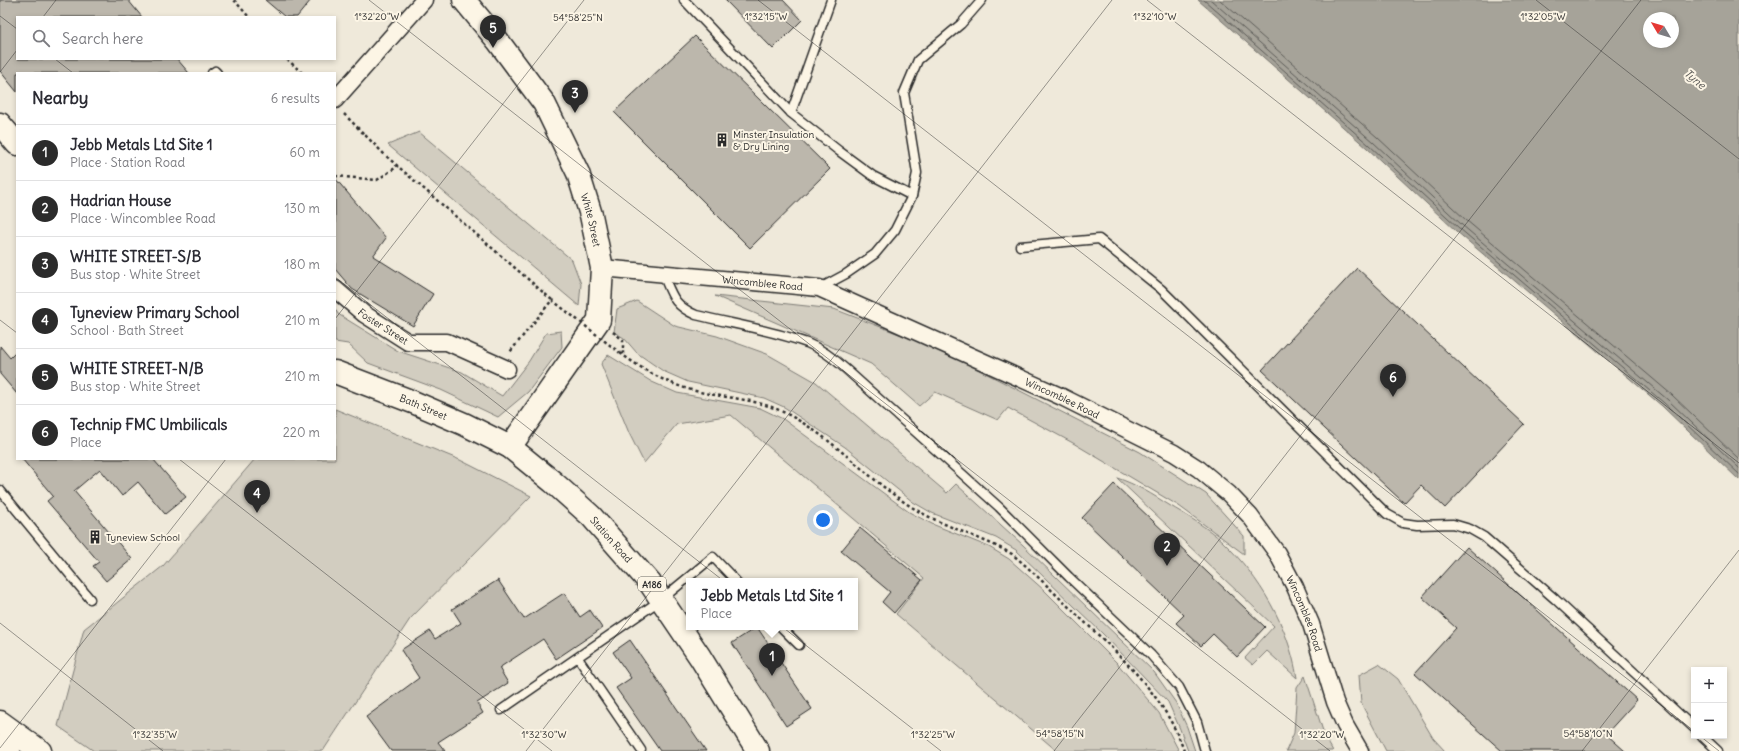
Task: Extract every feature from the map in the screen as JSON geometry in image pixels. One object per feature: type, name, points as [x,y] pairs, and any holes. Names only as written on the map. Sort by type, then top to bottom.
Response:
[{"type":"main road","name":"White Street","points":[[464,0],[498,41],[544,103],[578,174],[591,215],[602,268],[599,320],[510,447]]},
{"type":"main road","points":[[0,124],[16,143]]},
{"type":"main road","name":"Bath Street","points":[[336,372],[413,402],[464,424],[510,447]]},
{"type":"main road","name":"Station Road","points":[[510,447],[553,482],[591,516],[650,583],[700,657],[758,751]]},
{"type":"main road","points":[[0,722],[40,751]]},
{"type":"main road","points":[[0,746],[9,751]]},
{"type":"street","points":[[338,106],[424,0]]},
{"type":"street","name":"Wincomblee Road","points":[[602,268],[819,288],[1062,397],[1150,440],[1199,469],[1229,494],[1250,516],[1277,553],[1295,587],[1311,624],[1335,702],[1345,725],[1360,751]]},
{"type":"street","name":"Foster Street","points":[[336,290],[364,314],[408,342],[447,342],[503,367]]},
{"type":"lane","points":[[684,0],[791,113],[873,176],[912,196]]},
{"type":"lane","points":[[791,113],[831,0]]},
{"type":"lane","points":[[819,288],[846,274],[875,254],[895,230],[912,196],[917,173],[904,93],[918,60],[960,24],[982,0]]},
{"type":"lane","points":[[1020,246],[1099,239],[1161,289],[1387,514],[1403,523],[1417,525],[1453,524],[1470,529],[1484,537],[1555,599],[1691,725]]},
{"type":"lane","points":[[663,274],[674,299],[683,310],[696,316],[782,336],[808,344],[823,352],[848,370],[999,507],[1069,577],[1151,655],[1179,687],[1197,722],[1205,751]]},
{"type":"lane","points":[[0,490],[90,599]]},
{"type":"lane","points":[[688,578],[714,557],[733,578]]},
{"type":"lane","points":[[501,710],[662,599],[686,580]]},
{"type":"lane","points":[[784,630],[799,645]]},
{"type":"lane","points":[[578,658],[641,750]]},
{"type":"lane","points":[[1705,739],[1718,751]]},
{"type":"path","points":[[234,0],[248,16]]},
{"type":"path","points":[[288,60],[301,72]]},
{"type":"path","points":[[338,106],[386,156],[552,300],[620,353],[656,377],[693,391],[756,402],[786,414],[830,442],[902,501],[918,512],[993,544],[1012,554],[1109,646],[1140,679],[1168,716],[1184,751]]},
{"type":"path","points":[[336,176],[377,180],[398,166]]},
{"type":"path","points":[[503,367],[552,300]]},
{"type":"path","points":[[623,340],[623,355]]},
{"type":"shaded area","points":[[419,132],[572,260],[581,284],[579,306],[388,145]]},
{"type":"shaded area","points":[[715,296],[834,309],[938,349],[1140,452],[1206,494],[1244,536],[1244,554],[1179,506],[1073,443],[1008,408],[998,420],[935,392],[919,406],[871,364]]},
{"type":"shaded area","points":[[637,301],[675,326],[717,336],[767,354],[816,382],[947,493],[956,484],[1023,545],[1154,672],[1176,703],[1187,727],[1195,751],[1188,751],[1168,702],[1104,635],[1016,550],[996,538],[932,513],[913,502],[845,447],[784,407],[764,398],[688,382],[663,371],[637,353],[624,338],[614,332],[617,309]]},
{"type":"shaded area","points":[[336,311],[338,314],[398,351],[462,372],[502,396],[529,361],[546,333],[561,331],[562,347],[528,392],[498,417],[441,390],[368,363],[348,344],[336,342]]},
{"type":"shaded area","points":[[608,355],[652,382],[677,393],[760,408],[783,419],[909,512],[932,524],[989,547],[1009,559],[1045,591],[1117,663],[1159,713],[1179,751],[1057,751],[896,614],[924,578],[731,415],[677,424],[644,463],[629,433],[601,364]]},
{"type":"shaded area","points":[[336,409],[460,460],[531,496],[410,619],[323,751],[94,751],[58,726],[84,629],[163,566],[254,460],[336,460]]},
{"type":"shaded area","points":[[1117,478],[1144,490],[1197,522],[1222,541],[1236,555],[1249,570],[1271,604],[1280,622],[1293,659],[1297,678],[1267,651],[1253,665],[1245,658],[1274,626]]},
{"type":"shaded area","points":[[1379,664],[1398,679],[1433,738],[1445,751],[1386,751],[1361,703],[1359,675]]},
{"type":"shaded area","points":[[1305,676],[1325,737],[1333,751],[1286,751],[1294,733],[1297,688]]},
{"type":"water","name":"Tyne","points":[[1198,0],[1739,0],[1739,480],[1662,406],[1456,231],[1367,148]]},
{"type":"building","points":[[0,0],[128,0],[141,16],[16,16],[16,60],[178,60],[188,72],[16,72],[16,91],[0,71]]},
{"type":"building","points":[[265,0],[311,0],[298,16],[284,16]]},
{"type":"building","points":[[725,0],[783,0],[802,20],[773,49]]},
{"type":"building","name":"Minster Insulation & Dry Lining","points":[[695,36],[830,169],[750,248],[614,112]]},
{"type":"building","points":[[336,179],[386,238],[373,256],[433,294],[413,326],[352,289],[336,270]]},
{"type":"building","points":[[1357,268],[1524,424],[1445,508],[1421,485],[1404,503],[1262,370]]},
{"type":"building","points":[[0,346],[10,358],[16,352],[16,393],[0,374]]},
{"type":"building","name":"Tyneview School","points":[[23,460],[154,460],[186,497],[165,514],[138,482],[122,496],[100,469],[74,491],[132,559],[106,581],[93,566],[99,562],[47,501],[53,496]]},
{"type":"building","points":[[1114,484],[1265,627],[1237,657],[1213,634],[1201,646],[1176,623],[1184,615],[1082,518]]},
{"type":"building","points":[[860,528],[922,580],[894,613],[882,602],[890,592],[841,551]]},
{"type":"building","points":[[1467,547],[1637,700],[1606,734],[1625,751],[1502,751],[1415,673],[1456,628],[1422,597]]},
{"type":"building","points":[[498,580],[524,619],[564,593],[580,617],[590,610],[602,628],[556,659],[543,639],[499,668],[508,683],[477,703],[483,713],[438,742],[445,751],[391,751],[366,717],[419,678],[401,650],[430,631],[435,639],[461,623],[452,609]]},
{"type":"building","points":[[752,630],[759,630],[812,709],[786,726],[732,643]]},
{"type":"building","points":[[630,640],[706,751],[660,751],[616,688],[631,678],[613,652]]},
{"type":"place","name":"WHITE STREET-N/B","points":[[493,48]]},
{"type":"place","name":"WHITE STREET-S/B","points":[[575,113]]},
{"type":"place","name":"Minster Insulation & Dry Lining","points":[[722,140]]},
{"type":"place","name":"Technip FMC Umbilicals","points":[[1393,397]]},
{"type":"place","name":"Tyneview Primary School","points":[[257,513]]},
{"type":"place","name":"Tyneview School","points":[[95,537]]},
{"type":"place","name":"Hadrian House","points":[[1167,566]]},
{"type":"place","name":"Jebb Metals Ltd Site 1","points":[[772,676]]}]
